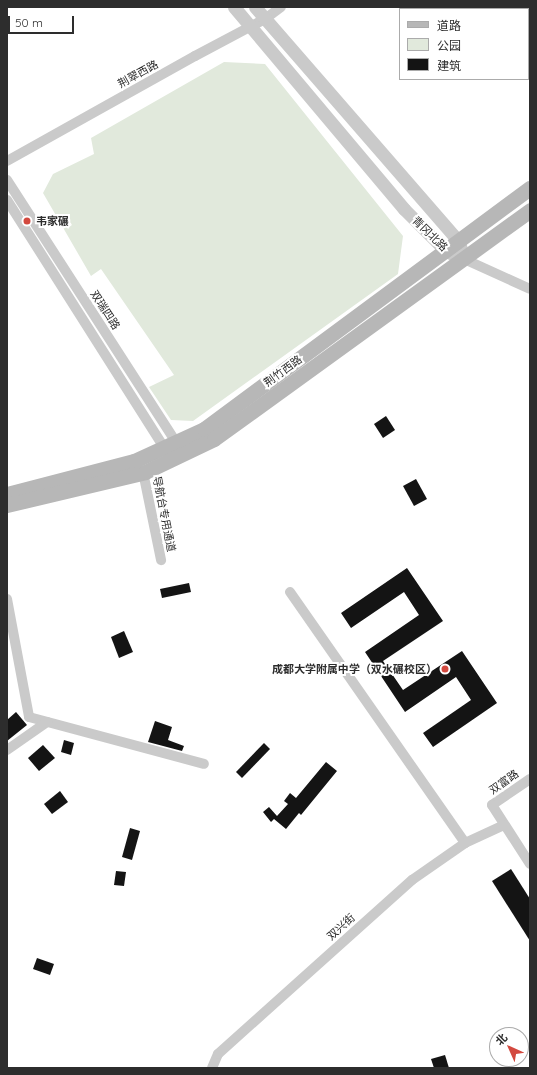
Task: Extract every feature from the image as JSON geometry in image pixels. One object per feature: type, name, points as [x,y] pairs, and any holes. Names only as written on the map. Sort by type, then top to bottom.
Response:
[{"type":"main road","name":"荆竹西路","points":[[7,505],[143,472],[174,451],[446,252],[530,188]]},
{"type":"main road","name":"荆竹西路","points":[[7,494],[174,451],[214,439],[530,210]]},
{"type":"street","name":"青冈北路","points":[[234,7],[404,209],[446,252],[464,258]]},
{"type":"street","name":"青冈北路","points":[[255,7],[459,242],[464,258]]},
{"type":"street","name":"荆翠西路","points":[[7,161],[265,19],[281,7]]},
{"type":"street","name":"双瑞四路","points":[[7,180],[174,451]]},
{"type":"street","points":[[7,200],[174,451]]},
{"type":"street","points":[[464,258],[530,289]]},
{"type":"street","name":"导航台专用通道","points":[[143,472],[161,560]]},
{"type":"street","points":[[290,592],[465,843]]},
{"type":"street","points":[[7,599],[29,717],[204,764]]},
{"type":"street","points":[[7,750],[47,722]]},
{"type":"street","name":"双富路","points":[[504,825],[492,805],[530,779]]},
{"type":"street","points":[[504,825],[530,864]]},
{"type":"street","name":"双兴街","points":[[212,1068],[218,1054],[412,880],[465,843],[504,825]]},
{"type":"green space","points":[[224,62],[265,64],[403,236],[398,274],[193,421],[171,420],[149,387],[174,375],[101,269],[91,276],[43,193],[53,174],[94,154],[91,138]]},
{"type":"building","points":[[386,416],[395,430],[383,438],[374,424]]},
{"type":"building","points":[[416,479],[427,499],[414,506],[403,486]]},
{"type":"building","points":[[407,568],[443,621],[383,661],[403,690],[462,651],[497,703],[433,747],[423,733],[471,700],[456,677],[405,712],[365,652],[419,615],[404,592],[351,628],[341,613]]},
{"type":"building","points":[[189,583],[191,592],[162,598],[160,589]]},
{"type":"building","points":[[124,631],[133,652],[119,658],[111,637]]},
{"type":"building","points":[[16,712],[27,725],[7,741],[7,720]]},
{"type":"building","points":[[155,721],[172,727],[168,740],[184,746],[182,751],[148,742]]},
{"type":"building","points":[[64,740],[74,743],[71,755],[61,752]]},
{"type":"building","points":[[264,743],[270,749],[242,778],[236,772]]},
{"type":"building","points":[[43,745],[55,758],[39,771],[28,758]]},
{"type":"building","points":[[326,762],[337,771],[301,815],[299,813],[286,829],[274,819],[271,822],[263,812],[269,807],[277,816],[288,804],[284,801],[290,793],[296,798]]},
{"type":"building","points":[[60,791],[68,802],[52,814],[44,804]]},
{"type":"building","points":[[130,828],[140,831],[132,860],[122,857]]},
{"type":"building","points":[[511,869],[530,899],[530,941],[492,881]]},
{"type":"building","points":[[116,871],[126,872],[124,886],[114,885]]},
{"type":"building","points":[[37,958],[54,964],[50,975],[33,969]]},
{"type":"building","points":[[445,1055],[449,1068],[434,1068],[431,1059]]},
{"type":"place","name":"韦家碾","points":[[27,221]]},
{"type":"place","name":"成都大学附属中学（双水碾校区）","points":[[445,669]]}]
